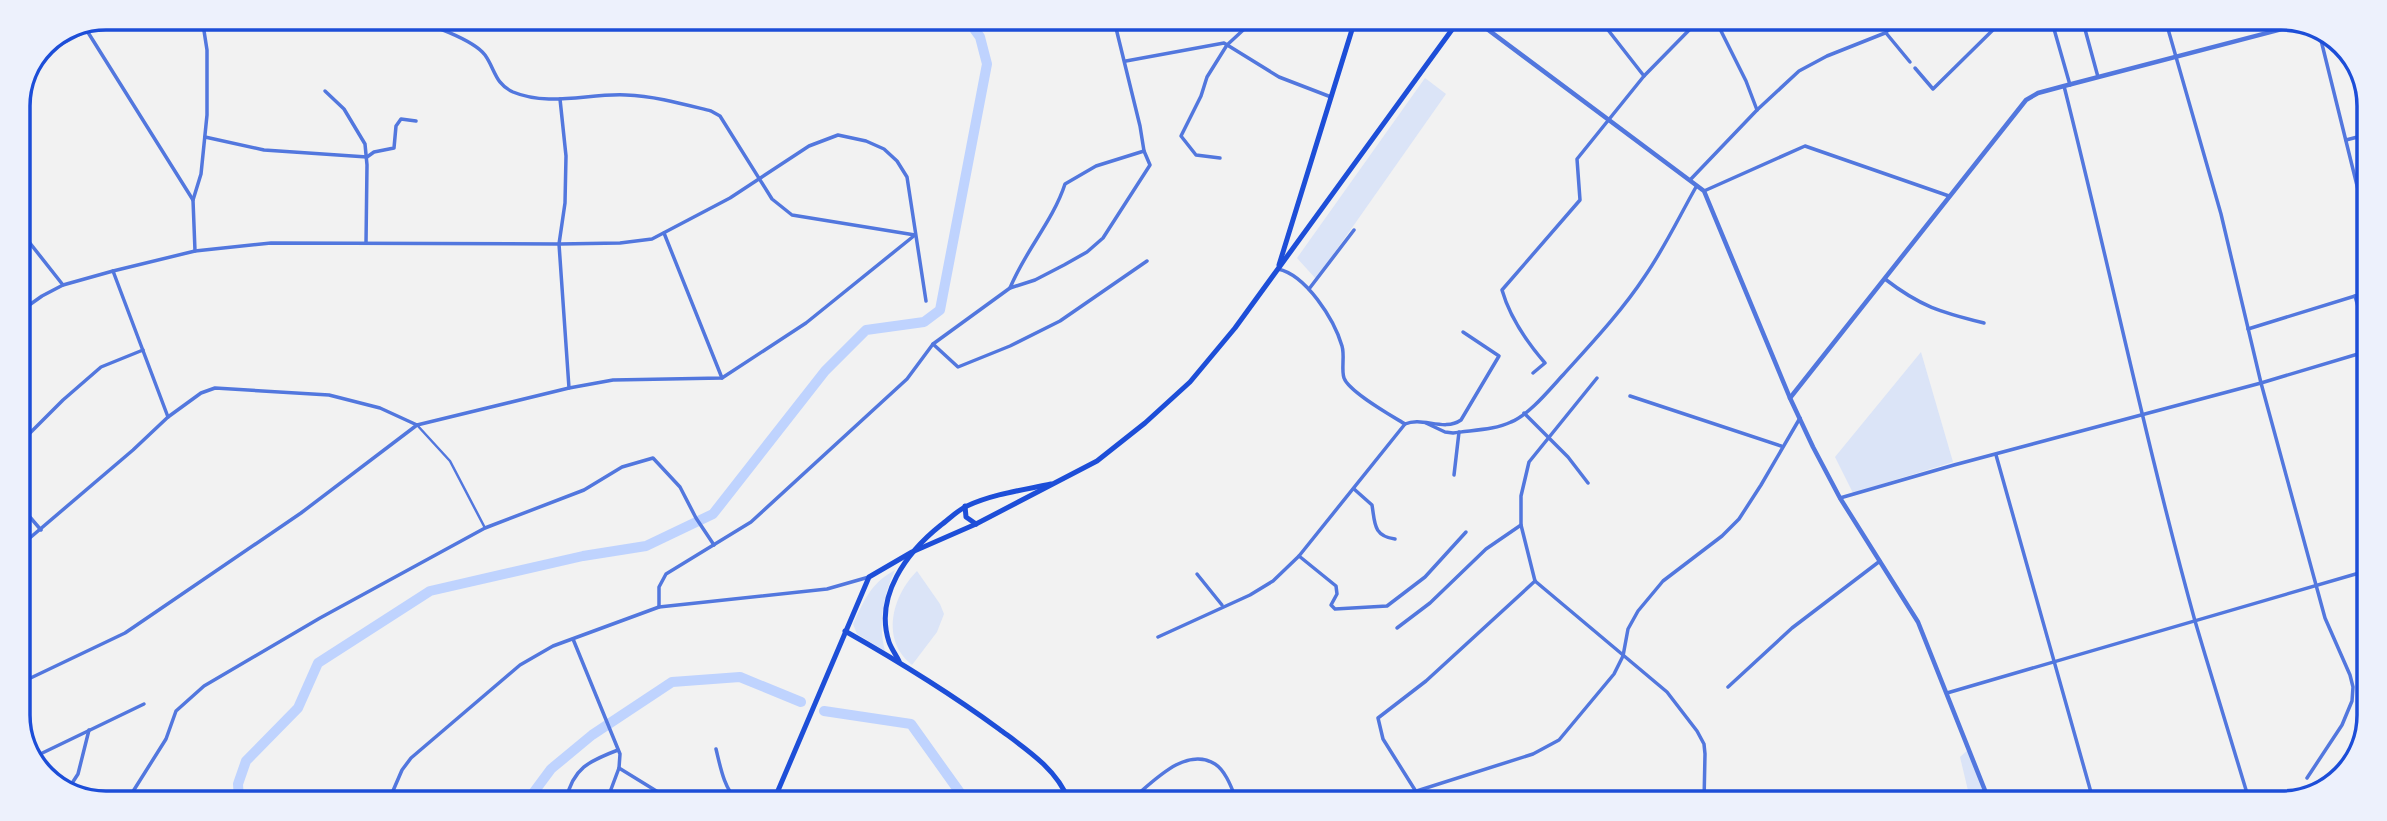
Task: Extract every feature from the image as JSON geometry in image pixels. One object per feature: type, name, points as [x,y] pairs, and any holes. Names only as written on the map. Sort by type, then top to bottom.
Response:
[{"type":"main road","points":[[1278,269],[1352,30]]},
{"type":"main road","points":[[778,791],[869,577],[912,552],[976,524],[1105,456],[1190,382],[1214,355],[1278,269],[1452,30]]},
{"type":"main road","points":[[1291,228],[1306,231]]},
{"type":"main road","points":[[899,661],[889,641],[886,622],[888,597],[912,552],[926,537],[965,506],[1000,495],[1057,483]]},
{"type":"main road","points":[[965,506],[969,522],[976,524]]},
{"type":"main road","points":[[845,631],[899,661],[967,706],[1035,756],[1065,791]]},
{"type":"street","points":[[195,251],[193,200],[201,174],[207,116],[204,30]]},
{"type":"street","points":[[437,30],[478,48],[499,83],[513,92],[560,99],[624,95],[649,97],[711,111],[720,116],[772,199],[792,215],[915,235]]},
{"type":"street","points":[[659,607],[659,587],[666,575],[751,522],[907,379],[933,344],[1010,288],[1035,280],[1064,265],[1087,252],[1103,238],[1150,165],[1144,150],[1117,30]]},
{"type":"street","points":[[1220,158],[1196,155],[1181,136],[1201,96],[1207,77],[1227,45],[1243,30]]},
{"type":"street","points":[[1488,30],[1704,191],[1790,398],[1840,498],[1918,622],[1985,791]]},
{"type":"street","points":[[1608,30],[1644,76]]},
{"type":"street","points":[[1534,373],[1545,363],[1507,308],[1502,289],[1578,203],[1581,194],[1577,159],[1644,76],[1689,30]]},
{"type":"street","points":[[1720,30],[1757,110]]},
{"type":"street","points":[[1689,181],[1793,76],[1827,56],[1889,30]]},
{"type":"street","points":[[1915,68],[1933,89],[1993,30]]},
{"type":"street","points":[[2054,30],[2143,416],[2195,620],[2246,791]]},
{"type":"street","points":[[2085,30],[2098,77]]},
{"type":"street","points":[[2168,30],[2221,214],[2261,383],[2325,618],[2350,674],[2353,693],[2349,710],[2307,778]]},
{"type":"street","points":[[1790,398],[2026,100],[2038,93],[2278,30]]},
{"type":"street","points":[[89,32],[193,200]]},
{"type":"street","points":[[1886,33],[1910,62]]},
{"type":"street","points":[[2321,42],[2357,185]]},
{"type":"street","points":[[1126,61],[1224,43],[1279,77],[1331,97]]},
{"type":"street","points":[[326,91],[344,109],[365,144],[366,243]]},
{"type":"street","points":[[560,99],[566,156],[559,244],[569,388]]},
{"type":"street","points":[[205,137],[264,150],[367,157],[374,152],[394,148],[396,126],[401,119],[416,121]]},
{"type":"street","points":[[30,304],[63,285],[113,271],[195,251],[271,243],[559,244],[637,241],[664,233],[730,198],[809,146],[838,135],[866,141],[891,155],[907,177],[926,301]]},
{"type":"street","points":[[2346,140],[2357,137]]},
{"type":"street","points":[[1704,191],[1805,146],[1949,196]]},
{"type":"street","points":[[1010,288],[1020,264],[1058,204],[1065,184],[1096,166],[1144,150]]},
{"type":"street","points":[[1426,423],[1445,432],[1459,432],[1514,422],[1546,393],[1584,352],[1644,278],[1666,244],[1696,187]]},
{"type":"street","points":[[1309,289],[1354,230]]},
{"type":"street","points":[[664,233],[722,378]]},
{"type":"street","points":[[30,678],[125,633],[301,513],[418,425],[613,380],[722,378],[807,323],[915,235]]},
{"type":"street","points":[[30,243],[63,285]]},
{"type":"street","points":[[933,344],[958,367],[1010,346],[1060,321],[1147,261]]},
{"type":"street","points":[[1278,269],[1296,276],[1309,289],[1335,330],[1343,348],[1344,379],[1352,388],[1405,424]]},
{"type":"street","points":[[113,271],[168,417]]},
{"type":"street","points":[[1883,278],[1908,297],[1927,307],[1984,323]]},
{"type":"street","points":[[2248,329],[2355,296],[2357,303]]},
{"type":"street","points":[[1158,637],[1265,587],[1299,556],[1405,424],[1413,421],[1452,425],[1461,420],[1499,356],[1462,332]]},
{"type":"street","points":[[30,433],[101,367],[143,350]]},
{"type":"street","points":[[1840,498],[2143,416],[2357,354]]},
{"type":"street","points":[[1597,378],[1529,462],[1521,496],[1521,525],[1535,581],[1667,692],[1702,736],[1705,754],[1704,791]]},
{"type":"street","points":[[30,539],[168,417],[201,393],[215,388],[329,395],[380,408],[418,425],[450,461],[485,528]]},
{"type":"street","points":[[1630,397],[1782,447]]},
{"type":"street","points":[[1524,413],[1568,457],[1588,484]]},
{"type":"street","points":[[1535,581],[1426,681],[1378,718],[1383,739],[1415,790],[1533,754],[1559,740],[1614,674],[1623,656],[1628,628],[1638,611],[1663,581],[1722,536],[1739,519],[1800,418]]},
{"type":"street","points":[[1454,475],[1459,432]]},
{"type":"street","points":[[1996,455],[2091,791]]},
{"type":"street","points":[[133,791],[166,739],[176,711],[204,686],[320,618],[485,528],[584,490],[622,467],[653,458],[680,487],[714,545]]},
{"type":"street","points":[[1354,489],[1372,505],[1374,527],[1378,532],[1395,539]]},
{"type":"street","points":[[30,517],[41,530]]},
{"type":"street","points":[[1397,628],[1430,603],[1486,549],[1521,525]]},
{"type":"street","points":[[1299,556],[1336,586],[1337,594],[1331,605],[1335,609],[1387,606],[1425,578],[1466,532]]},
{"type":"street","points":[[1728,687],[1792,628],[1880,561]]},
{"type":"street","points":[[1197,574],[1222,606]]},
{"type":"street","points":[[1947,693],[2357,574]]},
{"type":"street","points":[[393,791],[402,769],[411,758],[520,665],[553,646],[659,607],[827,589],[869,577]]},
{"type":"street","points":[[573,638],[618,750],[619,768],[610,791]]},
{"type":"street","points":[[41,754],[144,704]]},
{"type":"street","points":[[72,783],[78,774],[89,730]]},
{"type":"street","points":[[716,749],[729,791]]},
{"type":"street","points":[[568,791],[569,784],[588,763],[618,750]]},
{"type":"street","points":[[1142,791],[1182,761],[1195,758],[1215,764],[1227,778],[1233,791]]},
{"type":"street","points":[[619,768],[656,791]]},
{"type":"shaded area","points":[[1425,78],[1446,94],[1316,279],[1297,258]]},
{"type":"shaded area","points":[[1921,352],[1953,462],[1853,493],[1835,457]]},
{"type":"shaded area","points":[[895,570],[883,610],[885,651],[857,634],[853,624],[874,587]]},
{"type":"shaded area","points":[[917,571],[944,614],[937,632],[912,665],[902,655],[896,643],[893,618],[901,593]]},
{"type":"shaded area","points":[[1969,749],[1985,791],[1968,791],[1960,757]]},
{"type":"waterway","points":[[238,791],[238,784],[246,761],[298,708],[318,663],[430,591],[583,556],[646,546],[713,514],[825,371],[866,330],[924,322],[940,310],[987,64],[980,37],[975,30]]},
{"type":"waterway","points":[[535,791],[551,769],[592,735],[672,682],[740,677],[801,702]]},
{"type":"waterway","points":[[824,711],[911,724],[959,791]]}]
